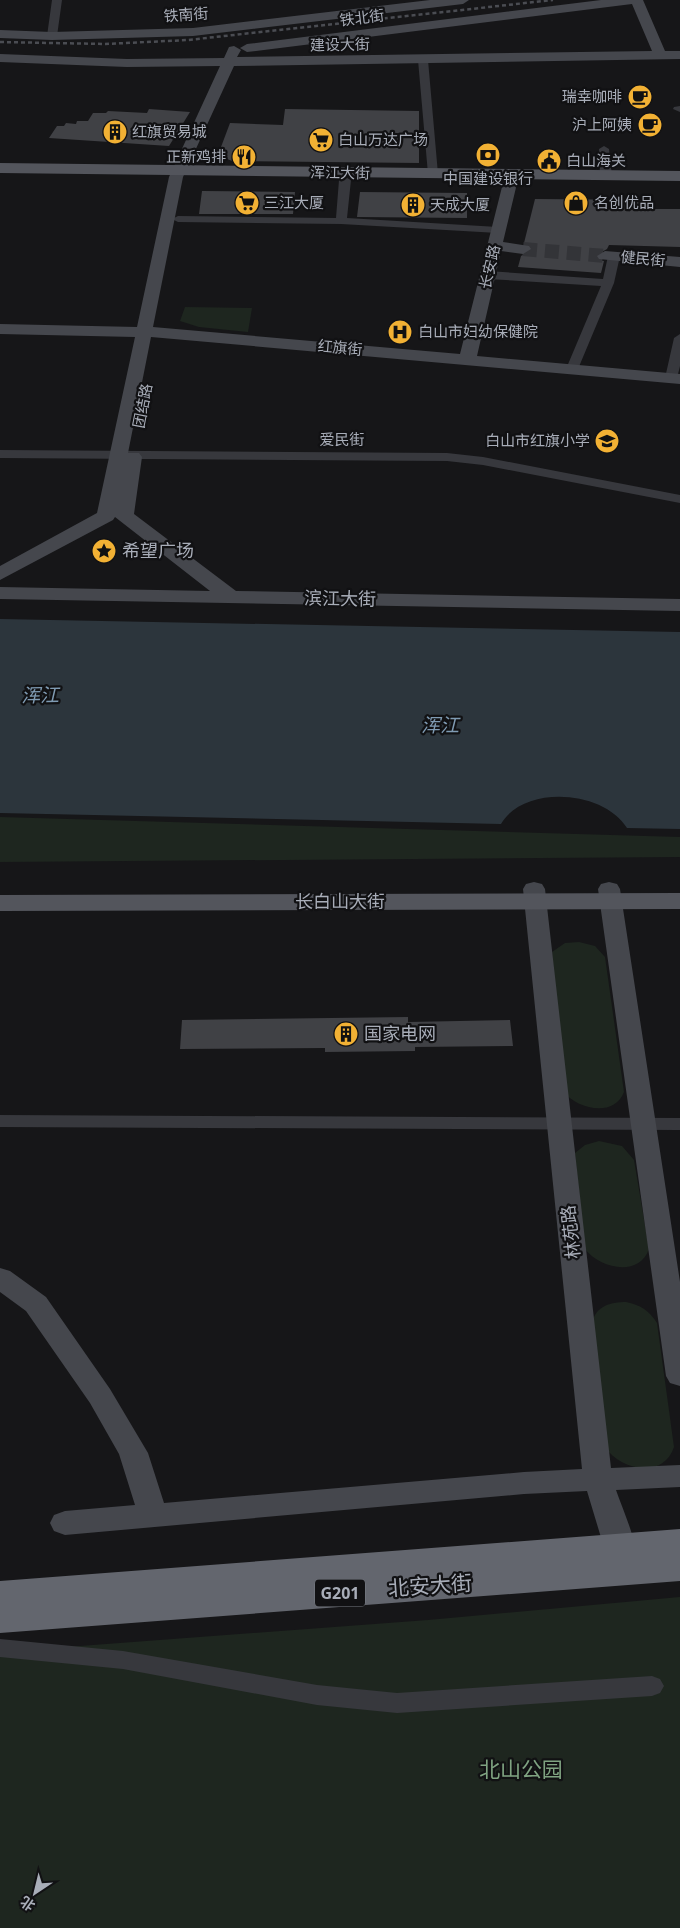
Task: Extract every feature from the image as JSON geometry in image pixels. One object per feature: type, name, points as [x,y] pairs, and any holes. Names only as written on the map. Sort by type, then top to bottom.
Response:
[{"type":"highway","name":"北安大街","points":[[0,1619],[622,1560],[680,1543]]},
{"type":"highway","name":"北安大街","points":[[0,1595],[622,1560],[680,1566]]},
{"type":"main road","name":"浑江大街","points":[[0,168],[346,180],[680,176]]},
{"type":"main road","name":"浑江大街","points":[[0,175],[433,174],[680,182]]},
{"type":"main road","name":"长白山大街","points":[[610,895],[680,888]]},
{"type":"main road","name":"长白山大街","points":[[0,891],[610,895],[680,901]]},
{"type":"main road","name":"长白山大街","points":[[0,903],[534,895]]},
{"type":"street","points":[[52,36],[57,0]]},
{"type":"street","name":"铁南街","points":[[0,34],[52,36],[193,32],[463,0]]},
{"type":"street","name":"铁北街","points":[[232,56],[632,0]]},
{"type":"street","points":[[637,0],[660,55]]},
{"type":"street","name":"建设大街","points":[[0,58],[127,63],[232,56],[423,60],[680,55]]},
{"type":"street","name":"团结路","points":[[115,516],[182,175],[232,56]]},
{"type":"street","points":[[423,60],[433,174]]},
{"type":"street","points":[[604,149],[606,176]]},
{"type":"street","name":"团结路","points":[[151,332],[178,219],[182,175]]},
{"type":"street","name":"长安路","points":[[467,360],[511,178]]},
{"type":"street","points":[[341,221],[346,180]]},
{"type":"street","points":[[178,219],[250,218],[396,222],[397,226],[498,230]]},
{"type":"street","points":[[495,246],[523,249]]},
{"type":"street","points":[[572,369],[608,283],[610,256]]},
{"type":"street","name":"健民街","points":[[610,256],[680,262]]},
{"type":"street","points":[[488,275],[608,283]]},
{"type":"street","name":"红旗街","points":[[0,329],[151,332],[676,378]]},
{"type":"street","points":[[676,378],[680,338]]},
{"type":"street","name":"爱民街","points":[[0,454],[447,457],[484,461],[680,500]]},
{"type":"street","points":[[0,574],[115,516],[231,597]]},
{"type":"street","name":"滨江大街","points":[[0,593],[680,605]]},
{"type":"street","name":"林苑路","points":[[534,895],[598,1481],[622,1560]]},
{"type":"street","points":[[610,895],[680,1376]]},
{"type":"street","points":[[0,1121],[560,1125],[680,1124]]},
{"type":"street","points":[[0,1278],[36,1304],[100,1396],[132,1453],[153,1516]]},
{"type":"street","points":[[65,1524],[514,1484],[680,1476]]},
{"type":"street","points":[[0,1648],[122,1660],[317,1695],[397,1704],[652,1686]]},
{"type":"green space","points":[[185,307],[252,308],[248,332],[199,327],[180,321]]},
{"type":"green space","points":[[0,817],[680,837],[680,857],[0,862]]},
{"type":"green space","points":[[579,942],[595,946],[605,957],[624,1092],[619,1100],[604,1108],[595,1108],[577,1103],[564,1092],[552,952],[565,943]]},
{"type":"green space","points":[[599,1141],[622,1146],[634,1160],[649,1249],[644,1258],[637,1264],[628,1267],[609,1265],[591,1256],[585,1249],[575,1153],[585,1145]]},
{"type":"green space","points":[[626,1302],[644,1309],[657,1323],[674,1447],[661,1464],[651,1468],[631,1466],[612,1455],[605,1447],[592,1323],[594,1317],[604,1306]]},
{"type":"green space","name":"北山公园","points":[[680,1597],[680,1928],[0,1928],[0,1652],[428,1620]]},
{"type":"water","name":"浑江","points":[[0,619],[680,632],[680,829],[627,828],[616,815],[601,806],[583,799],[564,797],[545,798],[527,802],[512,811],[501,824],[0,813]]},
{"type":"building","name":"红旗贸易城","points":[[149,109],[190,112],[169,146],[49,138],[57,126],[64,126],[66,123],[76,124],[77,121],[88,121],[93,113],[106,113],[108,111],[147,113]]},
{"type":"building","name":"白山万达广场","points":[[285,109],[419,111],[419,163],[232,161],[218,155],[230,123],[283,125]]},
{"type":"building","name":"三江大厦","points":[[202,191],[295,192],[293,214],[199,214]]},
{"type":"building","name":"天成大厦","points":[[360,192],[467,193],[467,218],[357,217]]},
{"type":"building","points":[[535,199],[651,200],[654,209],[680,209],[680,247],[609,245],[607,249],[595,256],[597,260],[604,261],[601,273],[518,267],[521,256],[533,249],[531,245],[524,243]]},
{"type":"building","name":"国家电网","points":[[408,1017],[408,1022],[510,1020],[513,1046],[415,1047],[415,1051],[325,1052],[325,1048],[180,1049],[182,1020]]},
{"type":"tunnel","points":[[523,249],[605,256]]},
{"type":"railway","points":[[0,42],[105,44],[188,40],[553,0]]},
{"type":"place","name":"瑞幸咖啡","points":[[640,97]]},
{"type":"place","name":"沪上阿姨","points":[[650,125]]},
{"type":"place","name":"红旗贸易城","points":[[115,132]]},
{"type":"place","name":"白山万达广场","points":[[321,140]]},
{"type":"place","name":"中国建设银行","points":[[488,155]]},
{"type":"place","name":"正新鸡排","points":[[244,157]]},
{"type":"place","name":"白山海关","points":[[549,161]]},
{"type":"place","name":"三江大厦","points":[[247,203]]},
{"type":"place","name":"名创优品","points":[[576,203]]},
{"type":"place","name":"天成大厦","points":[[413,205]]},
{"type":"place","name":"白山市妇幼保健院","points":[[400,332]]},
{"type":"place","name":"白山市红旗小学","points":[[607,441]]},
{"type":"place","name":"希望广场","points":[[104,551]]},
{"type":"place","name":"国家电网","points":[[346,1034]]}]
